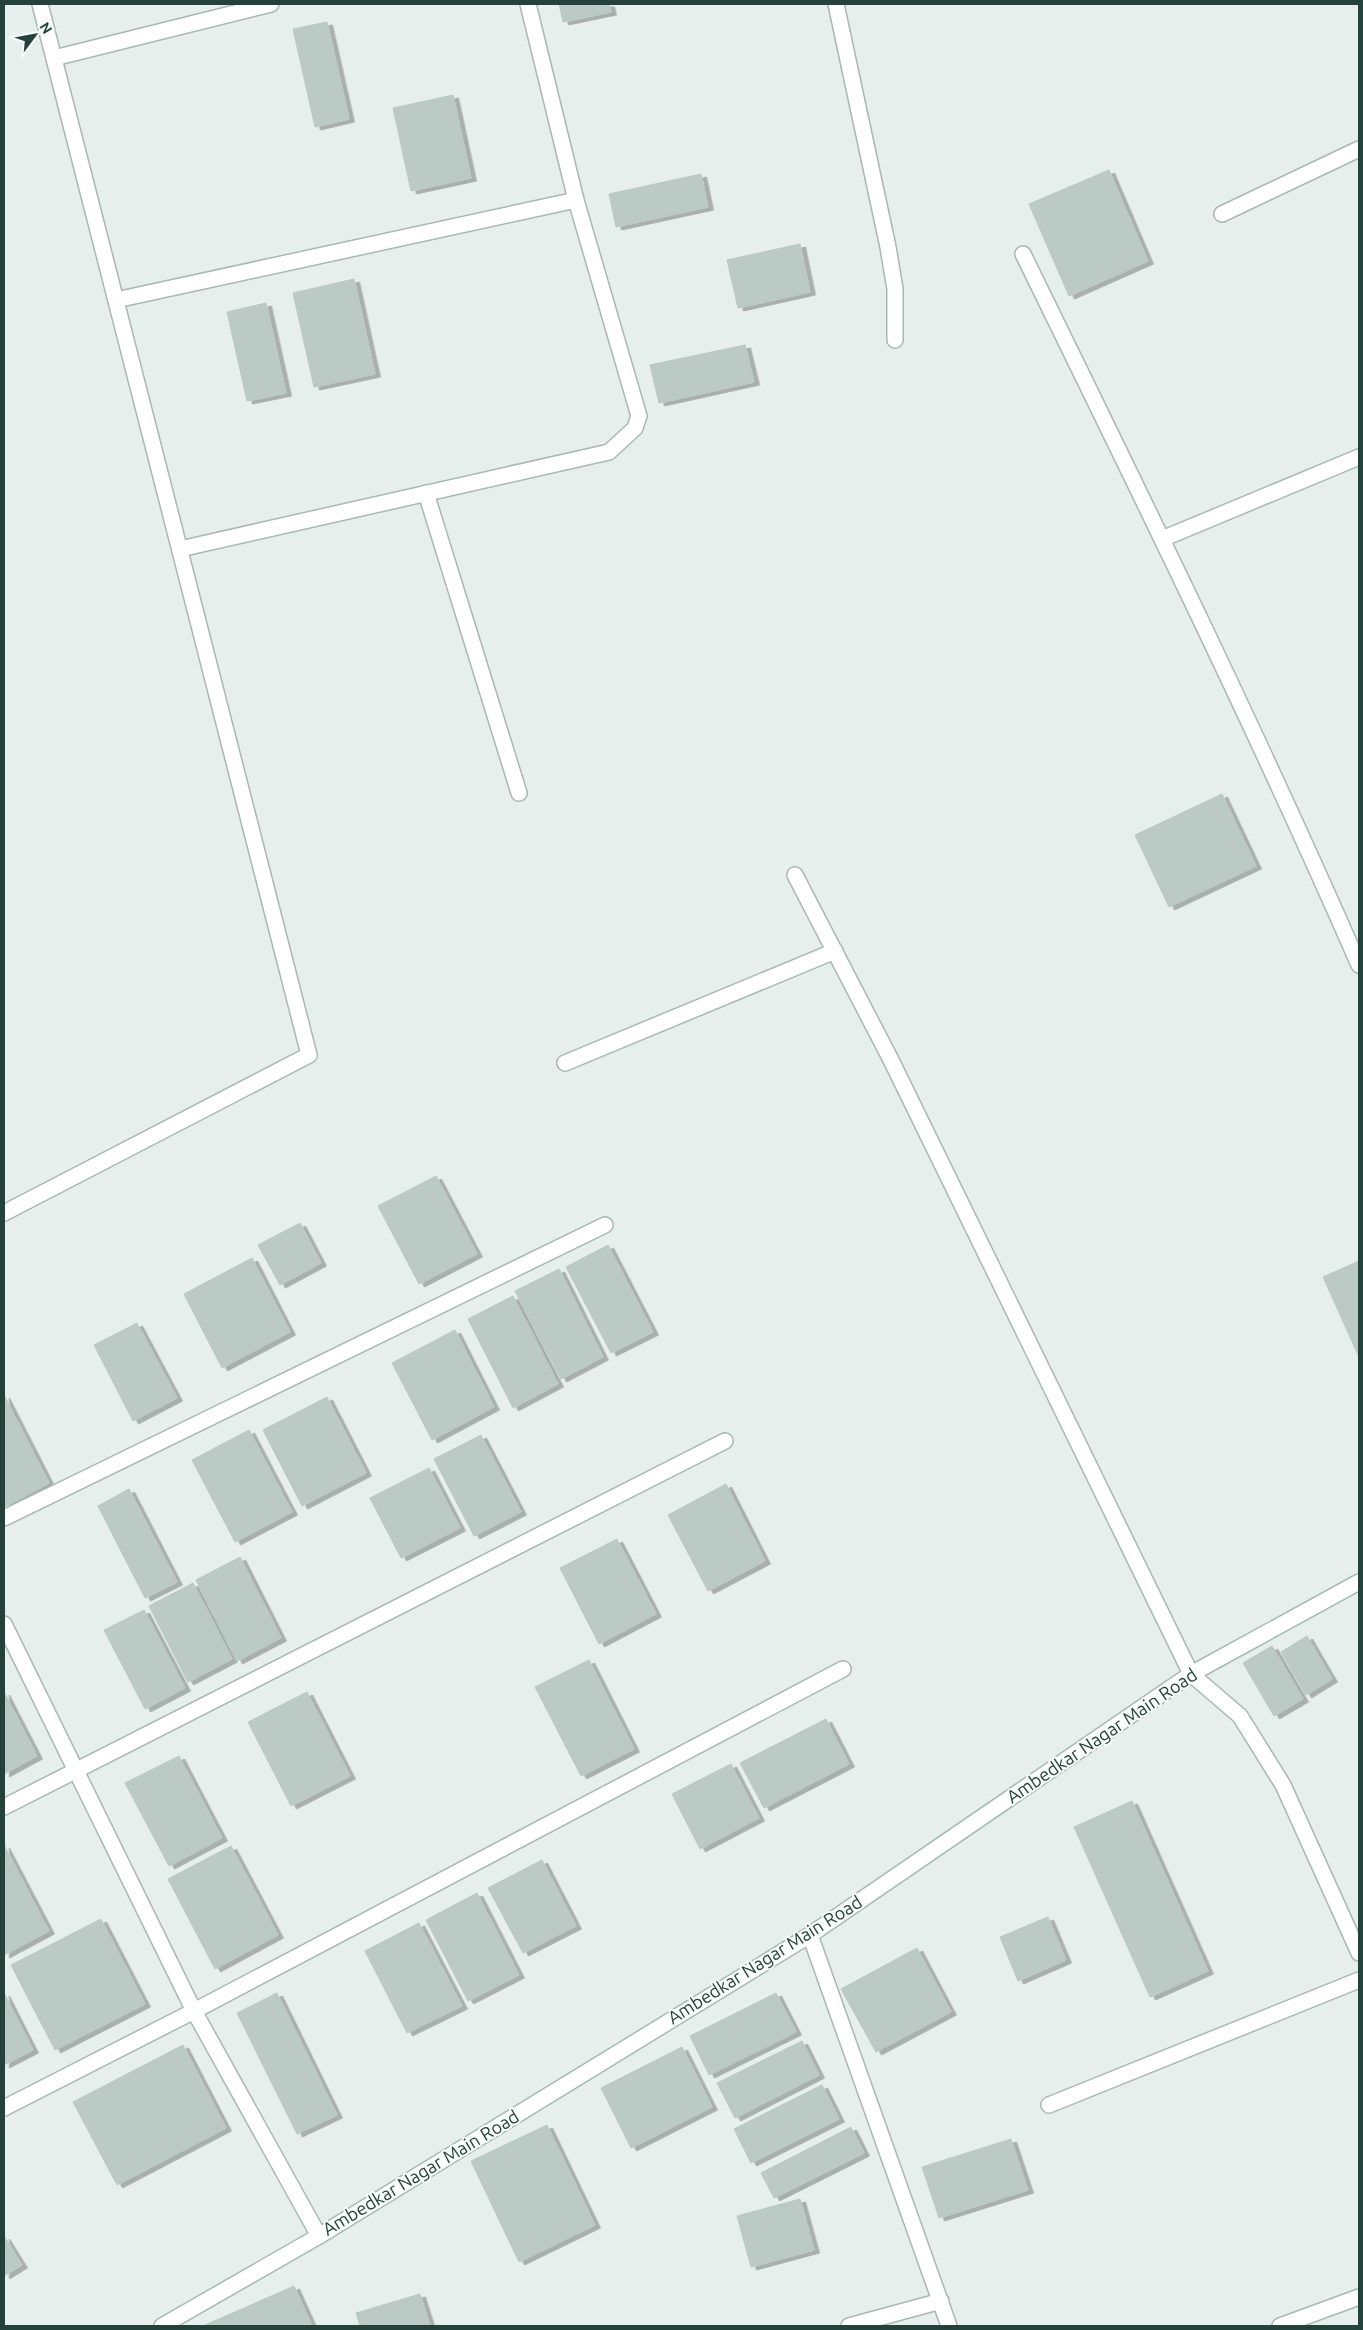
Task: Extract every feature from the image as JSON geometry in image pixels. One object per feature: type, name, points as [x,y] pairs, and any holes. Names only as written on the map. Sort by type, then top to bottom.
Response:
[{"type":"street","points":[[4,1213],[309,1055],[40,4]]},
{"type":"street","points":[[54,58],[271,4]]},
{"type":"street","points":[[180,549],[610,452],[635,428],[639,416],[576,200],[528,4]]},
{"type":"street","points":[[836,4],[888,247],[895,289],[895,340]]},
{"type":"street","points":[[1222,214],[1359,148]]},
{"type":"street","points":[[116,300],[576,200]]},
{"type":"street","points":[[1022,254],[1162,539],[1318,871],[1359,965]]},
{"type":"street","points":[[1162,539],[1359,457]]},
{"type":"street","points":[[426,493],[519,793]]},
{"type":"street","points":[[796,875],[892,1060],[1191,1674],[1240,1716],[1284,1785],[1359,1953]]},
{"type":"street","points":[[565,1063],[835,951]]},
{"type":"street","points":[[4,1518],[605,1225]]},
{"type":"street","points":[[4,1807],[725,1441]]},
{"type":"street","name":"Ambedkar Nagar Main Road","points":[[168,2325],[319,2236],[810,1935],[1191,1674],[1359,1582]]},
{"type":"street","points":[[4,1624],[194,2011],[319,2236]]},
{"type":"street","points":[[4,2108],[194,2011],[843,1669]]},
{"type":"street","points":[[810,1935],[949,2326]]},
{"type":"street","points":[[1049,2105],[1359,1980]]},
{"type":"street","points":[[1280,2326],[1359,2297]]},
{"type":"street","points":[[849,2326],[940,2301]]},
{"type":"building","points":[[559,4],[609,4],[611,12],[563,22]]},
{"type":"building","points":[[327,22],[349,119],[315,127],[293,29]]},
{"type":"building","points":[[453,95],[471,178],[411,191],[393,108]]},
{"type":"building","points":[[1109,170],[1148,261],[1069,296],[1029,204]]},
{"type":"building","points":[[701,174],[708,207],[616,227],[609,194]]},
{"type":"building","points":[[800,244],[810,292],[738,308],[727,260]]},
{"type":"building","points":[[354,279],[375,374],[314,387],[293,293]]},
{"type":"building","points":[[266,303],[286,393],[247,401],[227,312]]},
{"type":"building","points":[[745,345],[754,382],[659,403],[650,365]]},
{"type":"building","points":[[1222,794],[1256,866],[1169,907],[1135,835]]},
{"type":"building","points":[[436,1176],[477,1254],[419,1284],[378,1206]]},
{"type":"building","points":[[300,1223],[321,1263],[280,1285],[258,1245]]},
{"type":"building","points":[[608,1245],[653,1332],[611,1353],[566,1267]]},
{"type":"building","points":[[252,1258],[290,1332],[222,1368],[184,1294]]},
{"type":"building","points":[[1359,1261],[1359,1357],[1323,1277]]},
{"type":"building","points":[[559,1269],[603,1357],[561,1379],[515,1291]]},
{"type":"building","points":[[513,1296],[558,1384],[513,1408],[468,1319]]},
{"type":"building","points":[[137,1323],[177,1398],[133,1421],[94,1345]]},
{"type":"building","points":[[455,1330],[494,1407],[432,1440],[392,1363]]},
{"type":"building","points":[[4,1395],[49,1483],[4,1507]]},
{"type":"building","points":[[327,1397],[366,1473],[302,1506],[263,1430]]},
{"type":"building","points":[[249,1430],[292,1512],[235,1542],[192,1460]]},
{"type":"building","points":[[481,1435],[521,1512],[474,1536],[434,1459]]},
{"type":"building","points":[[429,1468],[460,1528],[401,1558],[370,1498]]},
{"type":"building","points":[[726,1484],[765,1561],[708,1591],[668,1515]]},
{"type":"building","points":[[129,1489],[177,1582],[145,1598],[98,1506]]},
{"type":"building","points":[[617,1539],[656,1614],[599,1644],[560,1568]]},
{"type":"building","points":[[240,1557],[281,1638],[237,1661],[196,1580]]},
{"type":"building","points":[[193,1583],[232,1659],[188,1682],[149,1606]]},
{"type":"building","points":[[144,1610],[185,1688],[145,1709],[104,1630]]},
{"type":"building","points":[[1307,1636],[1332,1679],[1306,1695],[1281,1652]]},
{"type":"building","points":[[1272,1646],[1303,1699],[1274,1716],[1243,1663]]},
{"type":"building","points":[[589,1660],[634,1749],[581,1776],[535,1687]]},
{"type":"building","points":[[4,1692],[37,1756],[4,1774]]},
{"type":"building","points":[[307,1692],[350,1776],[291,1806],[248,1722]]},
{"type":"building","points":[[826,1719],[849,1764],[764,1808],[740,1763]]},
{"type":"building","points":[[179,1756],[222,1838],[169,1866],[125,1783]]},
{"type":"building","points":[[731,1764],[759,1818],[700,1849],[672,1794]]},
{"type":"building","points":[[1132,1801],[1208,1971],[1150,1997],[1074,1827]]},
{"type":"building","points":[[4,1845],[49,1931],[4,1955]]},
{"type":"building","points":[[231,1846],[278,1935],[215,1969],[168,1879]]},
{"type":"building","points":[[542,1860],[576,1926],[523,1953],[488,1888]]},
{"type":"building","points":[[477,1893],[519,1975],[468,2001],[426,1920]]},
{"type":"building","points":[[1048,1917],[1066,1960],[1018,1981],[1000,1937]]},
{"type":"building","points":[[101,1919],[145,2004],[55,2050],[11,1965]]},
{"type":"building","points":[[419,1923],[462,2006],[407,2033],[365,1951]]},
{"type":"building","points":[[917,1948],[951,2012],[876,2052],[841,1989]]},
{"type":"building","points":[[4,1993],[33,2050],[4,2065]]},
{"type":"building","points":[[277,1993],[337,2115],[297,2134],[237,2013]]},
{"type":"building","points":[[776,1993],[796,2032],[709,2075],[690,2036]]},
{"type":"building","points":[[802,2041],[819,2075],[735,2118],[717,2083]]},
{"type":"building","points":[[183,2045],[226,2128],[117,2185],[73,2102]]},
{"type":"building","points":[[682,2047],[712,2107],[631,2148],[601,2088]]},
{"type":"building","points":[[822,2085],[839,2119],[751,2163],[734,2129]]},
{"type":"building","points":[[547,2125],[595,2225],[519,2262],[471,2161]]},
{"type":"building","points":[[851,2127],[864,2153],[774,2198],[761,2173]]},
{"type":"building","points":[[1011,2139],[1028,2190],[939,2218],[922,2167]]},
{"type":"building","points":[[800,2199],[814,2250],[751,2267],[737,2216]]},
{"type":"building","points":[[4,2236],[22,2265],[4,2276]]},
{"type":"building","points":[[294,2286],[312,2326],[203,2326]]},
{"type":"building","points":[[420,2294],[430,2326],[360,2326],[356,2313]]}]
